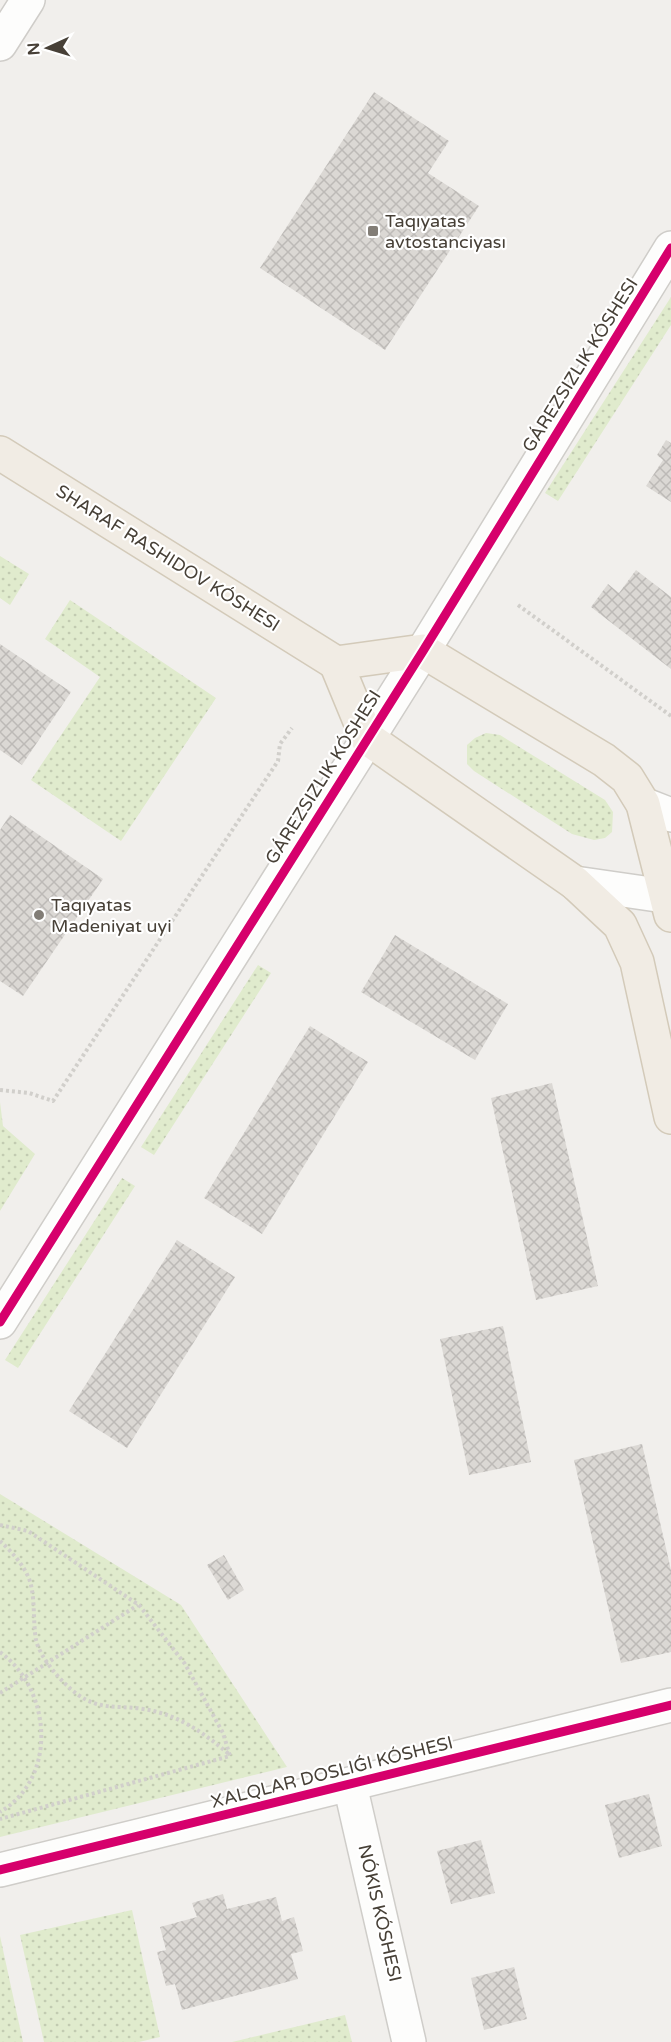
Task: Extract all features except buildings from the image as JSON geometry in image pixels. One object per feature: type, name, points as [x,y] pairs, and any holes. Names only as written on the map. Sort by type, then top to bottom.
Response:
[{"type":"main road","name":"SHARAF RASHIDOV KÓSHESI","points":[[0,453],[336,663]]},
{"type":"main road","points":[[670,903],[657,810],[627,778],[604,760],[423,651],[336,663],[367,738],[575,883],[620,925],[637,962],[671,1117]]},
{"type":"street","points":[[0,44],[28,0]]},
{"type":"street","name":"GÁREZSIZLIK KÓSHESI","points":[[0,1322],[423,651],[671,248]]},
{"type":"street","points":[[575,883],[670,903]]},
{"type":"street","points":[[0,1870],[671,1705]]},
{"type":"street","name":"NÓKIS KÓSHESI","points":[[350,1785],[409,2042]]},
{"type":"path","points":[[518,605],[671,716]]},
{"type":"path","points":[[0,1090],[29,1093],[53,1101],[278,761],[280,744],[292,728]]},
{"type":"path","points":[[0,1525],[28,1531],[139,1605],[185,1664],[224,1733],[230,1756]]},
{"type":"path","points":[[0,1541],[14,1553],[31,1584],[37,1642],[49,1663],[78,1695],[112,1709],[142,1708],[173,1717],[202,1731],[230,1756]]},
{"type":"path","points":[[0,1694],[139,1605]]},
{"type":"path","points":[[0,1652],[14,1662],[33,1690],[42,1720],[41,1752],[30,1781],[11,1805],[0,1812]]},
{"type":"path","points":[[0,1819],[230,1756]]},
{"type":"green space","points":[[671,297],[671,325],[558,501],[545,493]]},
{"type":"green space","points":[[0,556],[29,574],[10,605],[0,598]]},
{"type":"green space","points":[[70,600],[216,698],[121,841],[31,780],[100,677],[45,639]]},
{"type":"green space","points":[[486,733],[500,735],[605,800],[613,812],[612,832],[605,838],[594,840],[572,834],[474,771],[467,764],[467,745]]},
{"type":"green space","points":[[258,965],[271,973],[154,1155],[141,1147]]},
{"type":"green space","points":[[0,1102],[3,1126],[35,1154],[0,1211]]},
{"type":"green space","points":[[122,1178],[135,1186],[18,1368],[5,1360]]},
{"type":"green space","points":[[0,1494],[181,1605],[287,1767],[0,1837]]},
{"type":"green space","points":[[132,1910],[160,2037],[139,2042],[44,2042],[20,1935]]},
{"type":"green space","points":[[0,1936],[23,2042],[0,2042]]},
{"type":"green space","points":[[345,2015],[352,2042],[232,2042]]},
{"type":"cycle path","points":[[0,1322],[423,651],[671,248]]},
{"type":"cycle path","name":"XALQLAR DOSLIǴI KÓSHESI","points":[[0,1870],[671,1705]]},
{"type":"place","name":"Taqıyatas avtostanciyası","points":[[373,231]]},
{"type":"place","name":"Taqıyatas Madeniyat uyi","points":[[39,915]]}]
